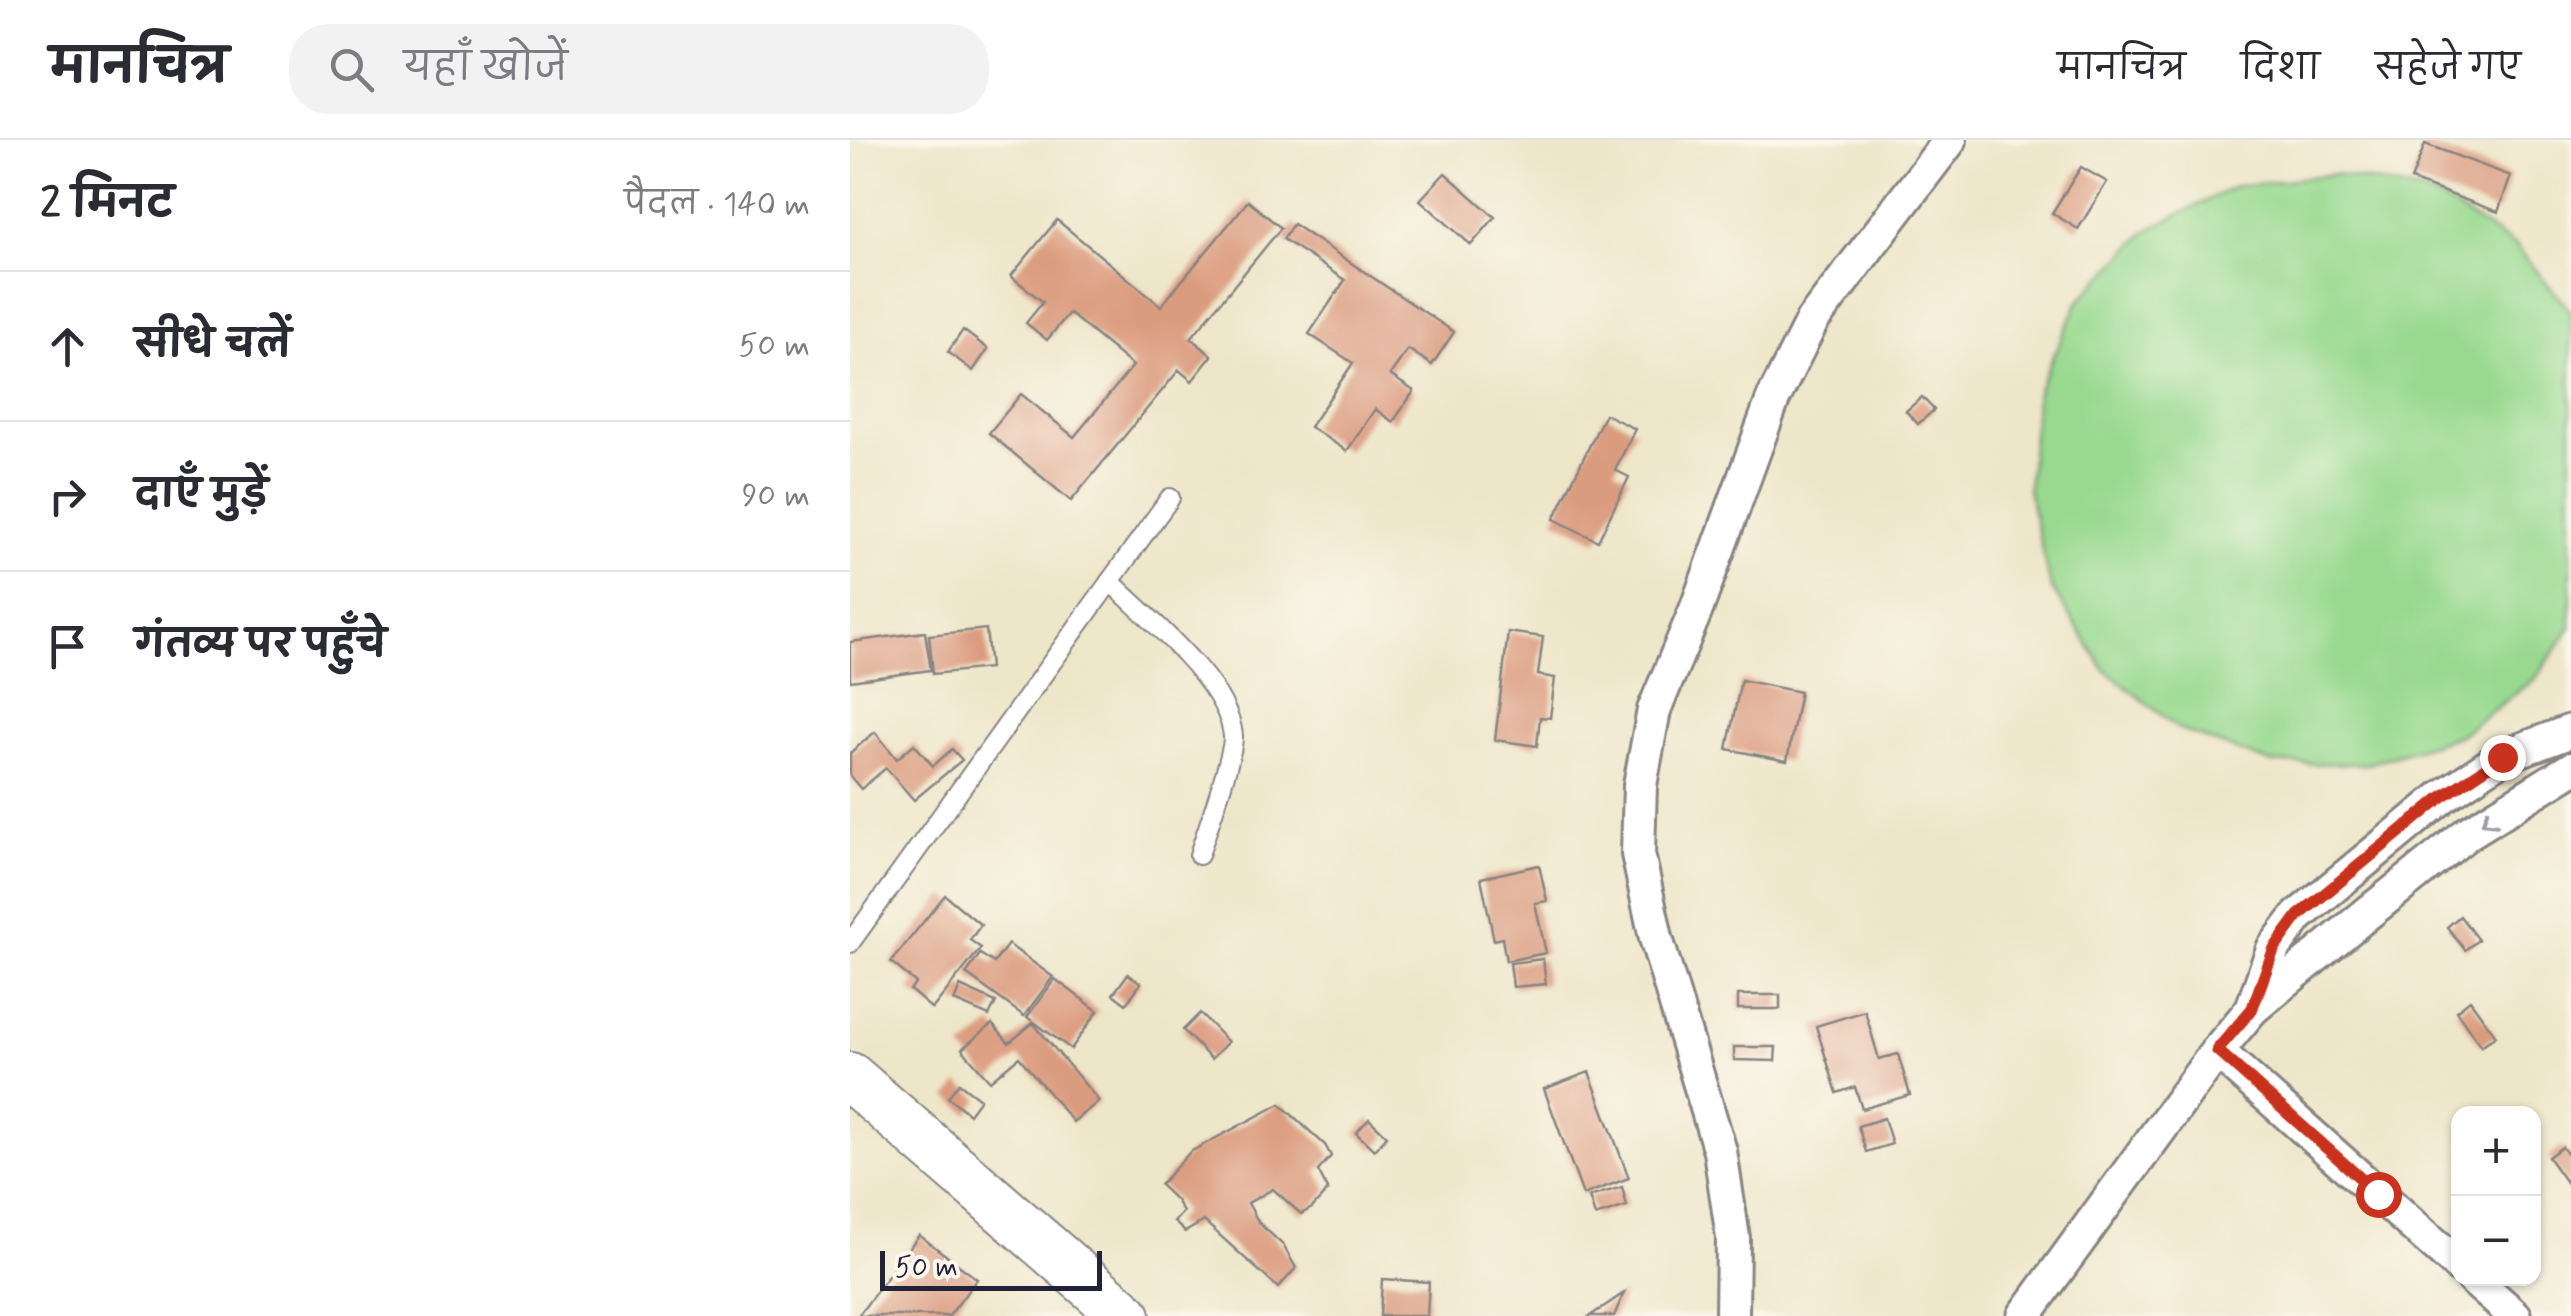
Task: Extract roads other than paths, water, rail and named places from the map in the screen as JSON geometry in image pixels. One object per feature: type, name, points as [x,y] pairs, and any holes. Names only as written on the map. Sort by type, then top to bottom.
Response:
[{"type":"street","points":[[1732,1316],[1732,1238],[1720,1152],[1653,922],[1638,854],[1640,784],[1654,710],[1696,610],[1773,398],[1812,322],[1950,140]]},
{"type":"street","points":[[2252,1009],[2274,949],[2298,916],[2442,797],[2502,757],[2571,731]]},
{"type":"street","points":[[2024,1316],[2217,1050],[2252,1009],[2468,833],[2571,769]]},
{"type":"street","points":[[2217,1050],[2451,1260]]},
{"type":"street","points":[[852,1085],[1126,1316]]},
{"type":"street","points":[[2481,1286],[2514,1316]]},
{"type":"lane","points":[[850,943],[1170,498]]},
{"type":"lane","points":[[1110,580],[1205,676],[1225,705],[1233,739],[1199,855]]}]
